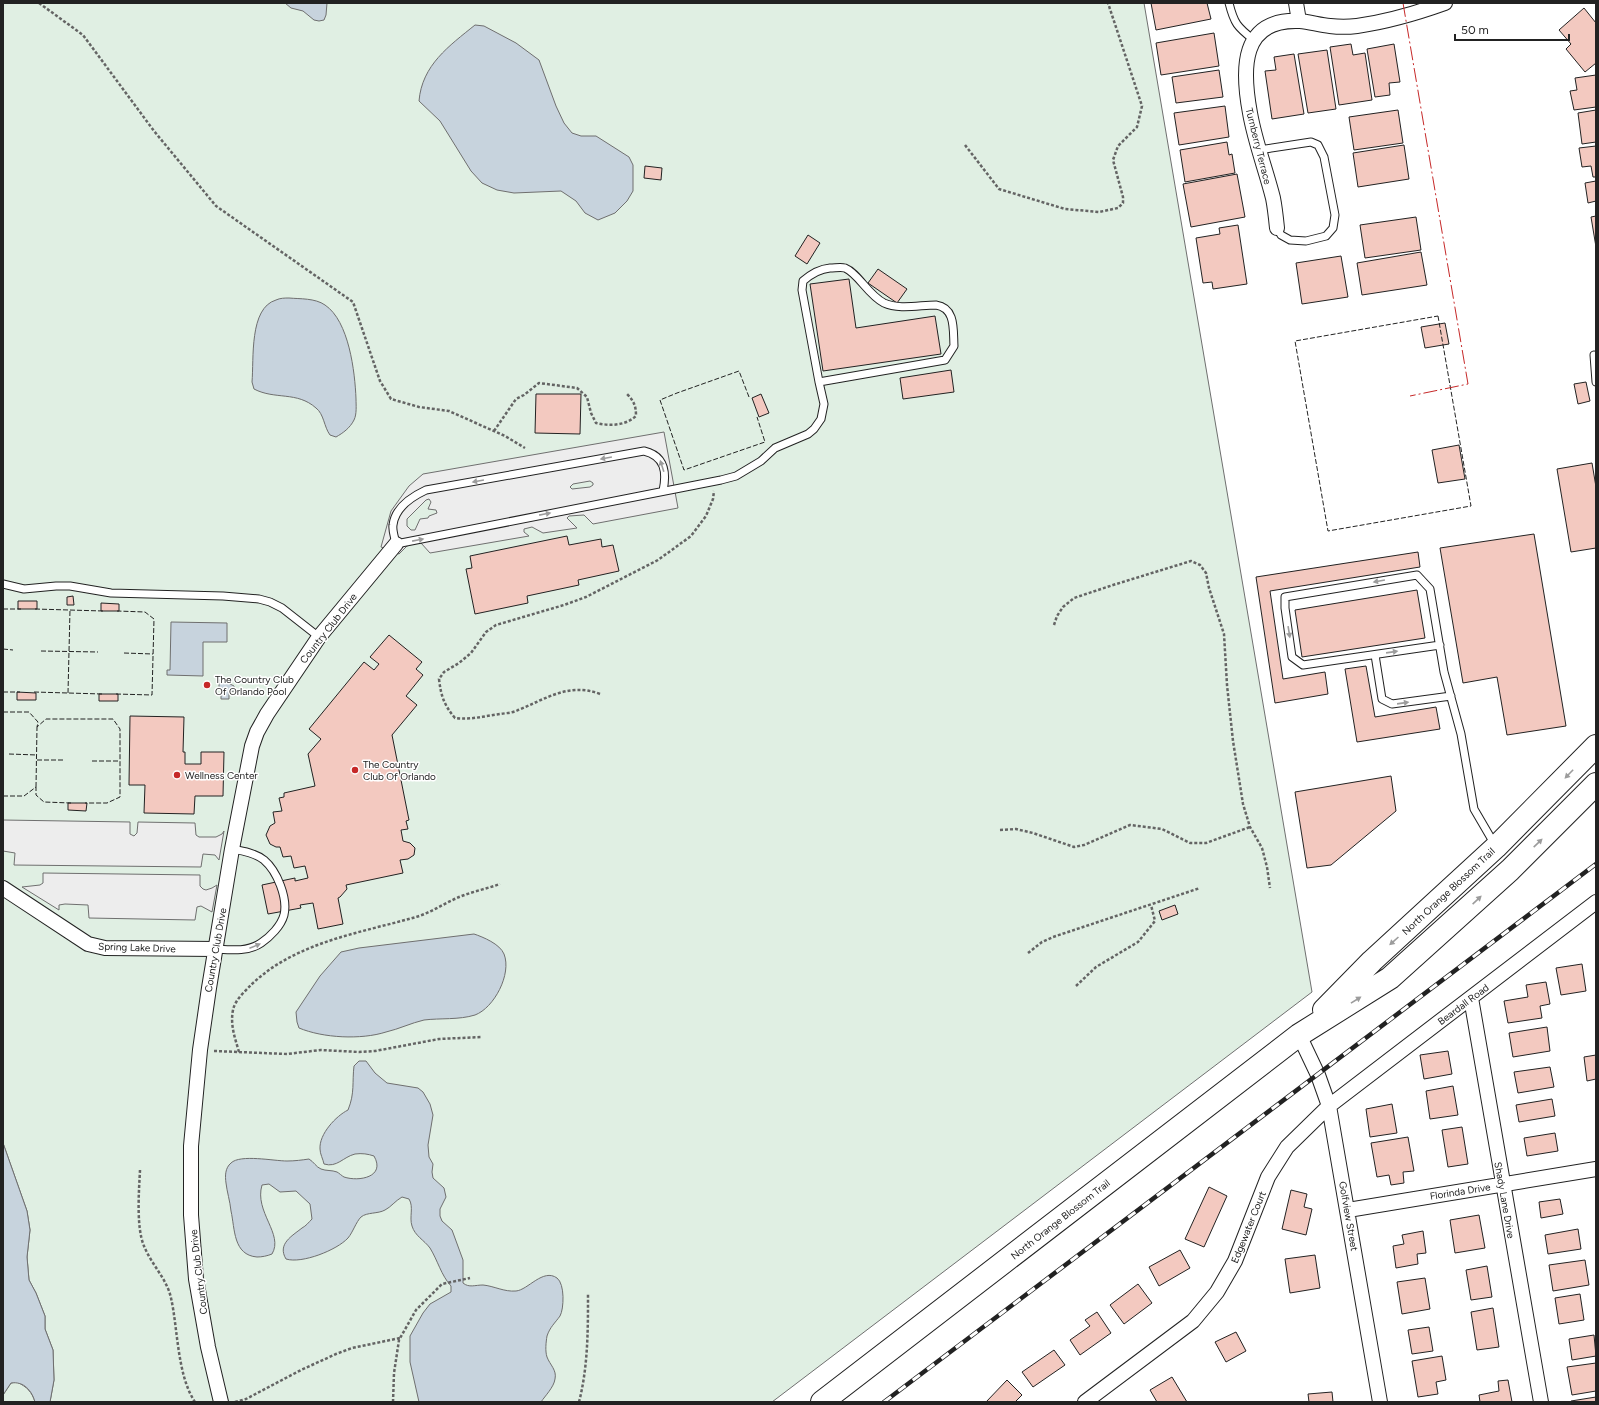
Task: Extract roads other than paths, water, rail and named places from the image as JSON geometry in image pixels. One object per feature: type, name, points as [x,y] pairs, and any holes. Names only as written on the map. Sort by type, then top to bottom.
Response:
[{"type":"main road","name":"North Orange Blossom Trail","points":[[1299,1036],[1372,961],[1496,847],[1596,746]]},
{"type":"main road","name":"North Orange Blossom Trail","points":[[822,1402],[1299,1036],[1390,978],[1510,870],[1596,784]]},
{"type":"street","points":[[1296,3],[1299,21]]},
{"type":"street","name":"Turnberry Terrace","points":[[1277,228],[1273,199],[1250,113],[1245,76],[1248,54],[1254,40],[1264,29],[1278,24],[1299,21],[1330,26],[1357,26],[1430,9],[1445,3]]},
{"type":"street","name":"Country Club Drive","points":[[220,1402],[208,1347],[196,1279],[191,1215],[191,1146],[200,1050],[209,988],[232,849],[252,746],[266,714],[319,637],[396,544]]},
{"type":"street","points":[[1496,847],[1510,870]]},
{"type":"street","name":"Spring Lake Drive","points":[[3,888],[88,944],[105,948],[216,949]]},
{"type":"street","name":"Beardall Road","points":[[1330,1106],[1596,902]]},
{"type":"street","name":"Shady Lane Drive","points":[[1471,998],[1502,1184],[1541,1402]]},
{"type":"street","name":"Golfview Street","points":[[1299,1036],[1318,1075],[1330,1106],[1380,1402]]},
{"type":"street","name":"Edgewater Court","points":[[1093,1400],[1193,1321],[1217,1292],[1235,1261],[1268,1177],[1287,1147],[1330,1106]]},
{"type":"street","name":"Florinda Drive","points":[[1348,1210],[1596,1169]]},
{"type":"lane","points":[[1229,3],[1233,20],[1254,40]]},
{"type":"lane","points":[[1259,150],[1303,142],[1311,142],[1318,145],[1324,157],[1335,215],[1333,228],[1326,236],[1306,240],[1290,240],[1281,235],[1277,228]]},
{"type":"lane","points":[[663,491],[665,482],[663,465],[653,453],[644,451],[426,490],[414,496],[405,503],[397,513],[392,526],[396,544],[714,482],[736,476],[761,461],[775,448],[808,434],[814,429],[821,419],[824,404],[802,290],[803,281],[815,272],[829,268],[846,268],[871,294],[884,303],[895,306],[936,305],[948,309],[951,317],[954,346],[945,360],[820,382]]},
{"type":"lane","points":[[1594,355],[1596,382]]},
{"type":"lane","points":[[1440,645],[1303,666],[1292,657],[1285,608],[1285,597],[1418,575],[1430,589],[1440,645],[1444,672],[1461,734],[1474,809],[1496,847]]},
{"type":"lane","points":[[3,584],[24,589],[70,586],[111,593],[259,598],[282,608],[319,637]]},
{"type":"lane","points":[[1375,655],[1382,699],[1392,704],[1451,696]]},
{"type":"lane","points":[[216,949],[239,950],[261,944],[273,933],[284,914],[282,894],[278,878],[272,868],[263,859],[253,854],[232,849]]},
{"type":"railway","points":[[884,1402],[1596,864]]},
{"type":"place","name":"The Country Club Of Orlando Pool","points":[[207,685]]},
{"type":"place","name":"The Country Club Of Orlando","points":[[355,770]]},
{"type":"place","name":"Wellness Center","points":[[177,775]]}]
